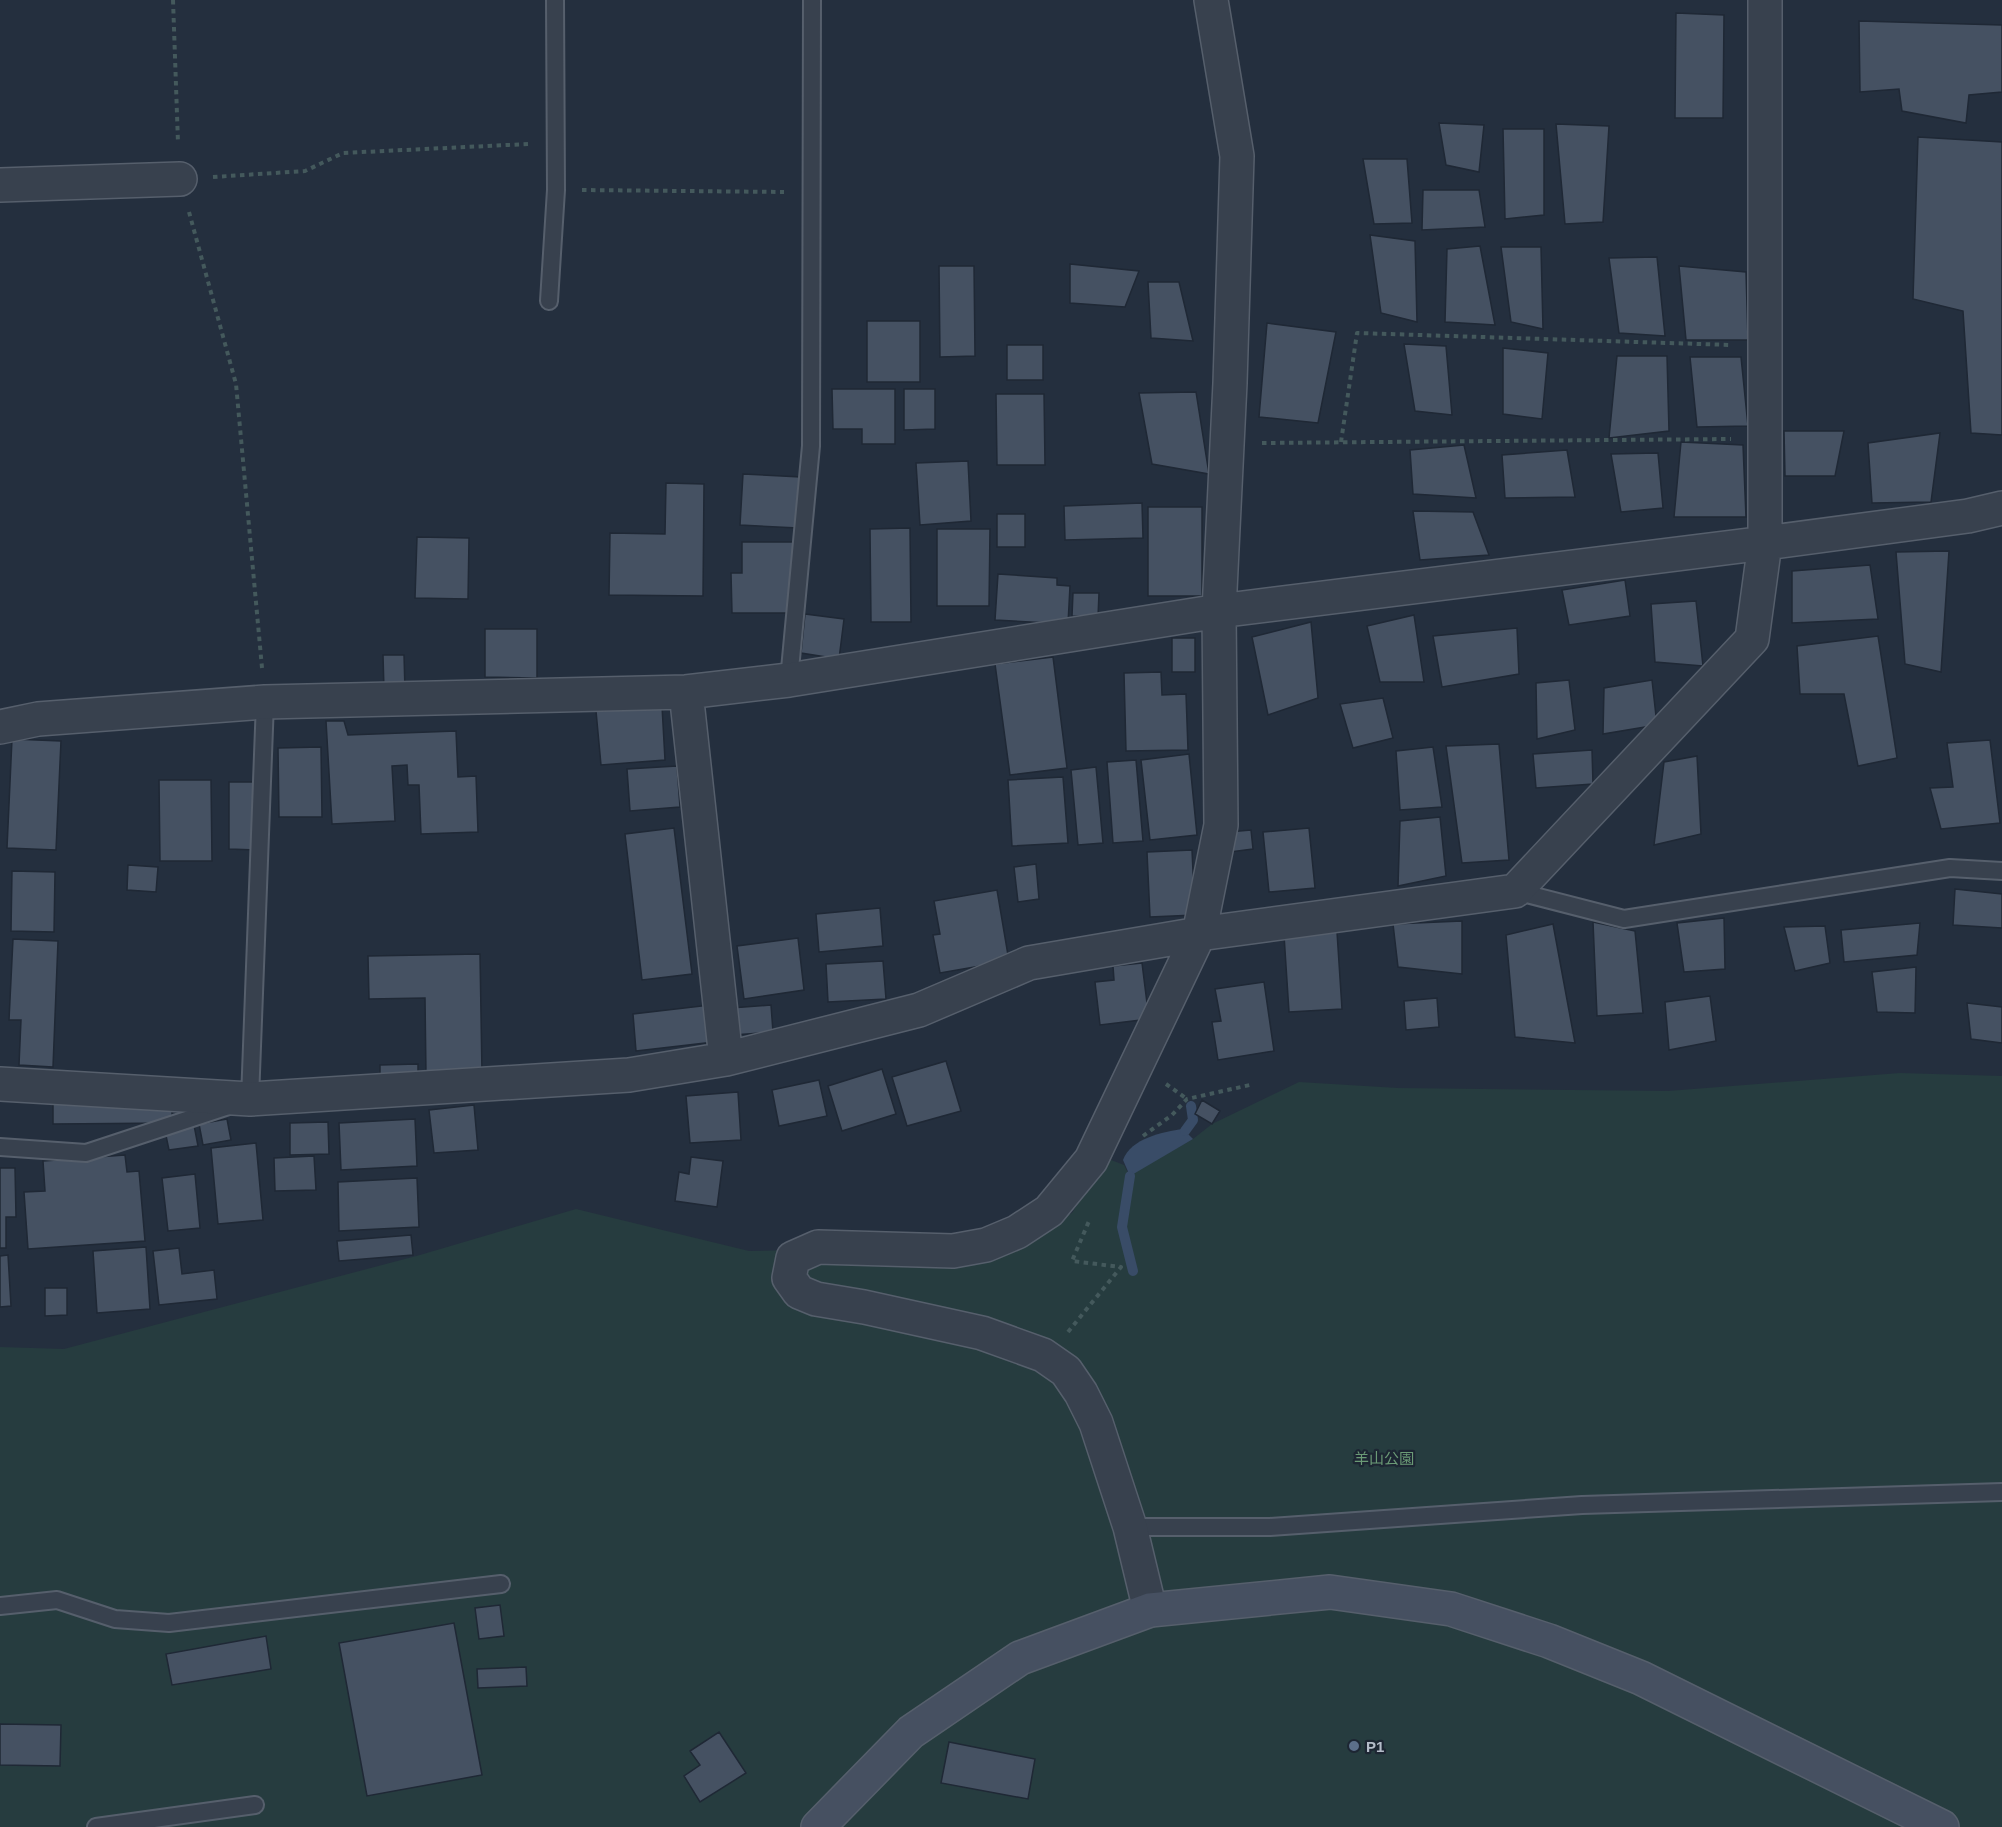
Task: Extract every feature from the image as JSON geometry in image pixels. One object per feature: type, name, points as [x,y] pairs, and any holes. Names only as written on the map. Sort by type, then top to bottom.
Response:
[{"type":"street","points":[[1150,1610],[1130,1527],[1096,1423],[1081,1393],[1066,1371],[1043,1354],[982,1333],[816,1299],[799,1292],[789,1278],[793,1258],[818,1247],[953,1251],[986,1245],[1017,1232],[1049,1211],[1090,1160],[1198,934],[1221,825],[1219,611],[1237,156],[1211,0]]},
{"type":"street","points":[[0,1084],[250,1099],[629,1076],[726,1059],[920,1011],[1029,963],[1198,934],[1515,891],[1752,639],[1765,543],[1765,0]]},
{"type":"street","points":[[0,185],[180,178]]},
{"type":"street","points":[[0,727],[38,719],[265,702],[686,692],[789,680],[1219,611],[1765,543],[1968,516],[2002,508]]},
{"type":"street","points":[[686,692],[726,1059]]},
{"type":"street","points":[[818,1827],[911,1732],[1020,1658],[1150,1610],[1330,1593],[1451,1609],[1550,1641],[1641,1677],[1942,1827]]},
{"type":"lane","points":[[549,301],[556,190],[555,0]]},
{"type":"lane","points":[[789,680],[811,446],[813,0]]},
{"type":"lane","points":[[0,1148],[86,1153],[250,1099],[265,702]]},
{"type":"lane","points":[[1515,891],[1624,919],[1950,868],[2002,871]]},
{"type":"lane","points":[[1130,1527],[1270,1527],[1582,1504],[2002,1492]]},
{"type":"lane","points":[[0,1606],[57,1600],[115,1619],[169,1623],[501,1584]]},
{"type":"lane","points":[[96,1827],[255,1805]]},
{"type":"path","points":[[173,0],[180,178],[236,384],[265,702]]},
{"type":"path","points":[[180,178],[305,171],[343,153],[556,143]]},
{"type":"path","points":[[556,190],[812,193]]},
{"type":"path","points":[[1341,442],[1357,333],[1765,346]]},
{"type":"path","points":[[1227,443],[1765,439]]},
{"type":"path","points":[[1140,1138],[1172,1114],[1187,1099],[1250,1085]]},
{"type":"path","points":[[1179,1094],[1187,1099]]},
{"type":"path","points":[[1062,1339],[1121,1267],[1072,1260],[1091,1217]]},
{"type":"green space","name":"羊山公園","points":[[1900,1073],[2002,1076],[2002,1827],[0,1827],[0,1347],[64,1349],[420,1255],[576,1209],[749,1251],[865,1249],[994,1259],[1072,1213],[1106,1158],[1124,1165],[1129,1175],[1193,1139],[1212,1124],[1299,1082],[1398,1088],[1668,1091]]},
{"type":"water","points":[[1183,1129],[1193,1139],[1130,1176],[1123,1160],[1133,1146],[1148,1137]]},
{"type":"building","points":[[1676,13],[1724,15],[1723,118],[1675,118]]},
{"type":"building","points":[[1859,21],[2002,25],[2002,92],[1969,95],[1966,123],[1902,111],[1899,89],[1860,92]]},
{"type":"building","points":[[1439,123],[1484,125],[1479,172],[1446,165]]},
{"type":"building","points":[[1556,124],[1609,126],[1603,222],[1565,224]]},
{"type":"building","points":[[1503,129],[1544,129],[1544,215],[1505,219]]},
{"type":"building","points":[[1918,137],[2002,142],[2002,435],[1971,433],[1963,311],[1913,299]]},
{"type":"building","points":[[1363,159],[1407,159],[1412,223],[1374,224]]},
{"type":"building","points":[[1423,190],[1479,190],[1485,227],[1422,230]]},
{"type":"building","points":[[1370,235],[1415,241],[1417,322],[1381,313]]},
{"type":"building","points":[[1480,246],[1495,325],[1445,322],[1447,249]]},
{"type":"building","points":[[1501,247],[1541,247],[1543,329],[1511,322]]},
{"type":"building","points":[[1657,257],[1665,336],[1619,333],[1609,258]]},
{"type":"building","points":[[1070,264],[1139,271],[1125,307],[1070,303]]},
{"type":"building","points":[[939,266],[974,266],[975,356],[940,357]]},
{"type":"building","points":[[1679,266],[1746,272],[1748,340],[1686,340]]},
{"type":"building","points":[[1148,282],[1179,282],[1193,341],[1151,338]]},
{"type":"building","points":[[867,321],[920,321],[920,382],[867,382]]},
{"type":"building","points":[[1267,323],[1336,332],[1318,423],[1259,417]]},
{"type":"building","points":[[1404,344],[1446,346],[1452,415],[1415,411]]},
{"type":"building","points":[[1007,345],[1043,345],[1043,380],[1007,380]]},
{"type":"building","points":[[1503,348],[1548,353],[1542,419],[1503,414]]},
{"type":"building","points":[[1617,356],[1667,356],[1669,431],[1609,438]]},
{"type":"building","points":[[1690,357],[1741,357],[1748,426],[1697,427]]},
{"type":"building","points":[[832,389],[895,389],[895,444],[862,444],[862,429],[833,429]]},
{"type":"building","points":[[904,389],[935,389],[935,429],[904,430]]},
{"type":"building","points":[[1196,392],[1209,474],[1152,464],[1139,393]]},
{"type":"building","points":[[996,394],[1044,394],[1045,465],[997,465]]},
{"type":"building","points":[[1784,431],[1844,431],[1835,476],[1785,476]]},
{"type":"building","points":[[1940,433],[1931,502],[1872,503],[1868,443]]},
{"type":"building","points":[[1681,442],[1743,445],[1746,517],[1674,517]]},
{"type":"building","points":[[1464,445],[1476,498],[1413,494],[1410,450]]},
{"type":"building","points":[[1567,450],[1575,497],[1505,498],[1502,455]]},
{"type":"building","points":[[1658,453],[1663,508],[1621,512],[1611,454]]},
{"type":"building","points":[[968,461],[971,521],[920,525],[916,463]]},
{"type":"building","points":[[743,474],[801,477],[798,528],[740,525]]},
{"type":"building","points":[[666,483],[704,484],[703,596],[609,595],[610,533],[665,534]]},
{"type":"building","points":[[1142,503],[1143,538],[1065,540],[1064,506]]},
{"type":"building","points":[[1148,507],[1202,507],[1202,596],[1148,596]]},
{"type":"building","points":[[1413,511],[1473,512],[1489,555],[1420,560]]},
{"type":"building","points":[[997,514],[1025,514],[1025,547],[997,547]]},
{"type":"building","points":[[910,528],[911,622],[871,622],[870,529]]},
{"type":"building","points":[[937,529],[990,529],[989,606],[937,606]]},
{"type":"building","points":[[417,537],[469,538],[468,599],[415,598]]},
{"type":"building","points":[[742,542],[793,542],[793,613],[732,613],[731,573],[742,573]]},
{"type":"building","points":[[1949,551],[1941,672],[1905,664],[1896,552]]},
{"type":"building","points":[[1870,565],[1878,619],[1792,623],[1792,571]]},
{"type":"building","points":[[998,574],[1057,578],[1057,585],[1070,586],[1068,624],[995,620]]},
{"type":"building","points":[[1625,580],[1630,616],[1569,625],[1562,590]]},
{"type":"building","points":[[1073,593],[1099,593],[1098,617],[1072,616]]},
{"type":"building","points":[[1696,601],[1703,666],[1655,662],[1651,604]]},
{"type":"building","points":[[805,614],[844,619],[839,659],[801,653]]},
{"type":"building","points":[[1414,615],[1424,682],[1380,682],[1367,626]]},
{"type":"building","points":[[1311,622],[1318,698],[1268,715],[1252,637]]},
{"type":"building","points":[[1517,628],[1519,674],[1442,687],[1433,636]]},
{"type":"building","points":[[485,629],[537,629],[537,678],[485,677]]},
{"type":"building","points":[[1878,636],[1897,758],[1858,766],[1844,694],[1800,694],[1797,646]]},
{"type":"building","points":[[1172,638],[1195,638],[1195,672],[1172,672]]},
{"type":"building","points":[[383,655],[404,655],[405,690],[384,690]]},
{"type":"building","points":[[1053,657],[1067,768],[1010,775],[995,664]]},
{"type":"building","points":[[1161,672],[1162,695],[1186,694],[1188,750],[1126,751],[1124,673]]},
{"type":"building","points":[[1569,680],[1575,730],[1537,739],[1536,683]]},
{"type":"building","points":[[1652,680],[1657,725],[1603,734],[1604,688]]},
{"type":"building","points":[[1383,698],[1393,738],[1353,748],[1340,704]]},
{"type":"building","points":[[662,706],[665,760],[601,765],[596,711]]},
{"type":"building","points":[[326,721],[344,721],[348,735],[456,731],[458,777],[476,776],[478,832],[421,834],[419,785],[408,785],[407,765],[392,766],[395,821],[332,824]]},
{"type":"building","points":[[12,739],[61,741],[56,850],[7,848]]},
{"type":"building","points":[[1990,740],[2000,823],[1941,829],[1930,788],[1953,787],[1947,743]]},
{"type":"building","points":[[1499,744],[1509,860],[1462,863],[1446,746]]},
{"type":"building","points":[[321,747],[322,817],[279,817],[278,748]]},
{"type":"building","points":[[1433,747],[1442,807],[1400,810],[1396,751]]},
{"type":"building","points":[[1592,750],[1593,784],[1536,788],[1533,754]]},
{"type":"building","points":[[1189,754],[1197,835],[1150,840],[1141,760]]},
{"type":"building","points":[[1697,756],[1701,834],[1654,845],[1664,762]]},
{"type":"building","points":[[1136,760],[1143,841],[1113,843],[1107,762]]},
{"type":"building","points":[[677,766],[680,807],[630,811],[627,769]]},
{"type":"building","points":[[1096,767],[1103,843],[1078,845],[1071,770]]},
{"type":"building","points":[[1063,777],[1068,843],[1012,846],[1008,780]]},
{"type":"building","points":[[159,780],[211,780],[212,861],[160,861]]},
{"type":"building","points":[[229,782],[257,782],[256,850],[229,849]]},
{"type":"building","points":[[1440,817],[1446,876],[1398,886],[1400,821]]},
{"type":"building","points":[[674,828],[692,974],[642,980],[625,834]]},
{"type":"building","points":[[1309,828],[1315,888],[1269,892],[1263,832]]},
{"type":"building","points":[[1251,830],[1253,849],[1230,852],[1228,832]]},
{"type":"building","points":[[1192,850],[1195,915],[1150,917],[1147,852]]},
{"type":"building","points":[[1036,864],[1039,899],[1018,902],[1014,867]]},
{"type":"building","points":[[128,865],[158,867],[156,892],[127,890]]},
{"type":"building","points":[[12,871],[55,872],[54,932],[11,931]]},
{"type":"building","points":[[1955,889],[2002,894],[2002,928],[1953,925]]},
{"type":"building","points":[[997,890],[1009,961],[940,973],[933,935],[940,934],[934,901]]},
{"type":"building","points":[[880,908],[883,946],[819,952],[816,914]]},
{"type":"building","points":[[1724,918],[1725,969],[1684,972],[1677,923]]},
{"type":"building","points":[[1462,921],[1462,974],[1398,967],[1393,924]]},
{"type":"building","points":[[1593,922],[1635,931],[1643,1013],[1597,1016]]},
{"type":"building","points":[[1920,923],[1917,955],[1844,962],[1841,930]]},
{"type":"building","points":[[1553,924],[1575,1043],[1515,1037],[1506,935]]},
{"type":"building","points":[[1825,926],[1830,963],[1795,971],[1784,927]]},
{"type":"building","points":[[1337,932],[1342,1009],[1289,1012],[1284,935]]},
{"type":"building","points":[[798,938],[804,990],[744,999],[737,946]]},
{"type":"building","points":[[13,939],[58,941],[53,1067],[19,1065],[21,1020],[9,1020]]},
{"type":"building","points":[[480,954],[482,1074],[426,1075],[425,998],[369,999],[368,956]]},
{"type":"building","points":[[883,961],[886,999],[828,1002],[826,964]]},
{"type":"building","points":[[1142,963],[1149,1019],[1100,1025],[1095,982],[1114,980],[1113,966]]},
{"type":"building","points":[[1916,967],[1915,1013],[1877,1012],[1872,972]]},
{"type":"building","points":[[1264,982],[1274,1051],[1218,1060],[1212,1022],[1221,1021],[1215,989]]},
{"type":"building","points":[[1710,996],[1716,1041],[1669,1050],[1665,1002]]},
{"type":"building","points":[[1437,998],[1439,1027],[1406,1030],[1404,1001]]},
{"type":"building","points":[[1967,1003],[2002,1007],[2002,1043],[1971,1039]]},
{"type":"building","points":[[710,1005],[714,1042],[636,1051],[633,1014]]},
{"type":"building","points":[[771,1005],[773,1032],[733,1035],[731,1008]]},
{"type":"building","points":[[946,1061],[961,1111],[907,1126],[892,1077]]},
{"type":"building","points":[[418,1064],[418,1083],[380,1084],[380,1065]]},
{"type":"building","points":[[882,1069],[896,1114],[842,1131],[828,1086]]},
{"type":"building","points":[[819,1080],[827,1116],[779,1126],[772,1090]]},
{"type":"building","points":[[738,1092],[741,1140],[690,1143],[686,1096]]},
{"type":"building","points":[[53,1097],[172,1097],[172,1123],[53,1124]]},
{"type":"building","points":[[1202,1100],[1220,1111],[1212,1124],[1195,1114]]},
{"type":"building","points":[[474,1105],[478,1150],[434,1153],[429,1110]]},
{"type":"building","points":[[227,1119],[231,1140],[203,1145],[199,1124]]},
{"type":"building","points":[[415,1119],[417,1166],[341,1170],[339,1123]]},
{"type":"building","points":[[328,1122],[329,1154],[290,1155],[290,1123]]},
{"type":"building","points":[[194,1125],[198,1146],[169,1150],[165,1131]]},
{"type":"building","points":[[256,1143],[263,1220],[218,1224],[211,1148]]},
{"type":"building","points":[[125,1155],[127,1172],[139,1171],[145,1241],[28,1249],[24,1192],[45,1191],[43,1161]]},
{"type":"building","points":[[314,1156],[316,1190],[275,1191],[274,1158]]},
{"type":"building","points":[[691,1157],[723,1161],[717,1207],[675,1201],[679,1172],[689,1174]]},
{"type":"building","points":[[0,1168],[15,1168],[16,1217],[6,1217],[6,1248],[0,1248]]},
{"type":"building","points":[[195,1174],[200,1228],[168,1231],[162,1178]]},
{"type":"building","points":[[417,1178],[419,1227],[339,1231],[338,1182]]},
{"type":"building","points":[[411,1235],[413,1255],[339,1261],[337,1241]]},
{"type":"building","points":[[146,1247],[150,1309],[97,1313],[93,1251]]},
{"type":"building","points":[[179,1248],[182,1274],[214,1270],[217,1299],[159,1305],[153,1251]]},
{"type":"building","points":[[8,1255],[11,1306],[0,1307],[0,1256]]},
{"type":"building","points":[[45,1288],[67,1288],[67,1315],[45,1316]]},
{"type":"building","points":[[500,1605],[504,1636],[479,1639],[475,1608]]},
{"type":"building","points":[[454,1623],[482,1775],[367,1796],[339,1643]]},
{"type":"building","points":[[266,1636],[271,1669],[172,1685],[166,1654]]},
{"type":"building","points":[[526,1667],[527,1686],[478,1688],[477,1669]]},
{"type":"building","points":[[0,1724],[61,1725],[60,1766],[0,1765]]},
{"type":"building","points":[[719,1732],[746,1773],[700,1802],[684,1776],[700,1765],[690,1751]]},
{"type":"building","points":[[949,1742],[1035,1759],[1028,1799],[941,1783]]},
{"type":"waterway","points":[[1185,1131],[1193,1120],[1191,1106]]},
{"type":"waterway","points":[[1130,1176],[1122,1227],[1133,1271]]},
{"type":"place","name":"P1","points":[[1354,1746]]}]
